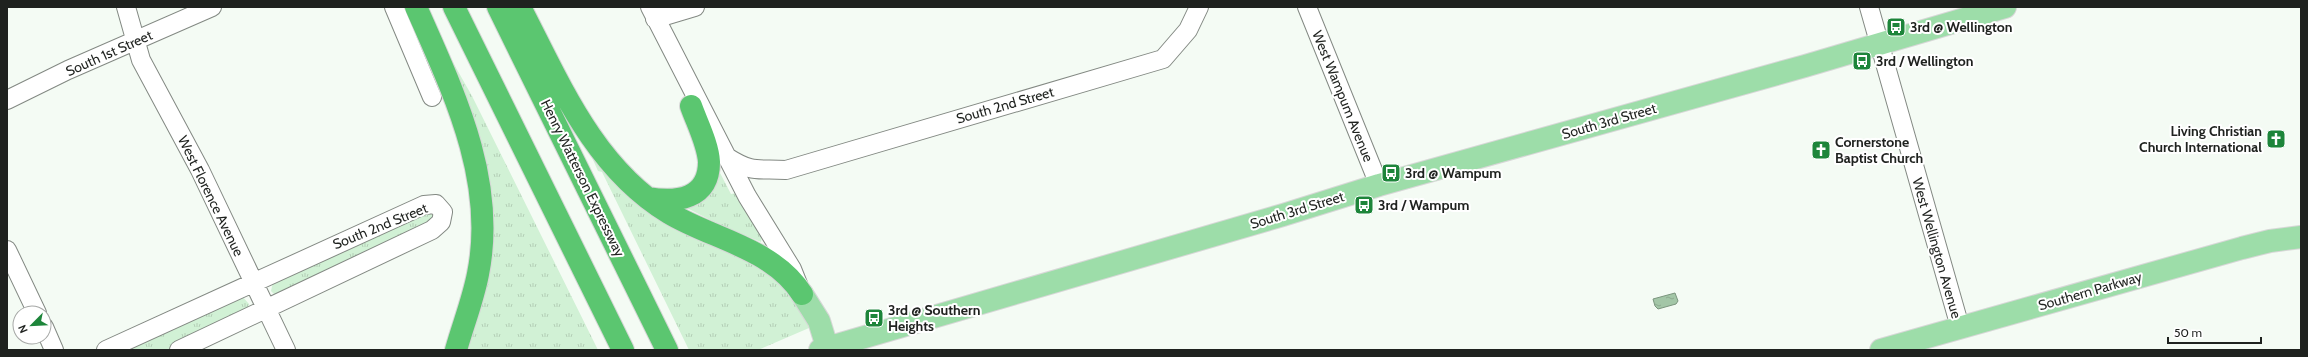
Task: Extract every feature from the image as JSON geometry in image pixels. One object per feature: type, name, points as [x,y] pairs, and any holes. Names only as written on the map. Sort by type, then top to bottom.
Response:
[{"type":"highway","points":[[416,7],[470,140],[480,184],[482,230],[478,274],[456,350]]},
{"type":"highway","points":[[454,7],[623,350]]},
{"type":"highway","name":"Henry Watterson Expressway","points":[[498,7],[667,350]]},
{"type":"highway","points":[[520,7],[574,113],[586,132],[617,170],[648,198],[668,212],[767,260],[802,294]]},
{"type":"highway","points":[[648,198],[668,201],[680,200],[692,195],[706,179],[708,162],[707,152],[691,106]]},
{"type":"main road","name":"South 3rd Street","points":[[826,349],[1283,216],[1379,185],[2006,7]]},
{"type":"main road","name":"Southern Parkway","points":[[1881,350],[2242,248],[2270,241],[2301,237]]},
{"type":"main road","points":[[802,294],[818,321],[826,349]]},
{"type":"street","name":"West Florence Avenue","points":[[126,7],[141,60],[200,170],[286,350]]},
{"type":"street","name":"South 1st Street","points":[[7,100],[68,70],[212,7]]},
{"type":"street","points":[[394,7],[432,97]]},
{"type":"street","points":[[653,13],[695,7]]},
{"type":"street","name":"South 2nd Street","points":[[726,157],[748,169],[767,171],[786,170],[1163,59],[1188,30],[1199,7]]},
{"type":"street","name":"West Wampum Avenue","points":[[1307,7],[1379,185]]},
{"type":"street","name":"West Wellington Avenue","points":[[1869,7],[1960,327]]},
{"type":"street","points":[[653,13],[658,40],[691,106],[730,182],[741,185]]},
{"type":"street","points":[[653,13],[726,157],[741,185],[792,269],[802,294]]},
{"type":"street","name":"South 2nd Street","points":[[741,185],[780,175],[786,170]]},
{"type":"street","name":"South 2nd Street","points":[[106,350],[424,205],[436,204],[443,212],[441,222],[432,230],[179,350]]},
{"type":"street","points":[[7,250],[33,305]]},
{"type":"green space","points":[[442,43],[472,96],[598,350],[464,350],[486,275]]},
{"type":"green space","points":[[590,153],[769,274],[792,296],[809,323],[809,328],[758,350],[689,350],[602,172],[598,171]]},
{"type":"green space","points":[[719,171],[731,194],[737,193],[762,236],[761,242],[722,226],[687,208]]},
{"type":"green space","points":[[433,212],[436,218],[275,295],[271,291],[273,282],[405,217]]},
{"type":"green space","points":[[242,296],[249,304],[246,313],[169,350],[115,350]]},
{"type":"water","points":[[1675,293],[1678,301],[1676,304],[1658,309],[1655,306],[1653,299]]},
{"type":"place","name":"3rd @ Wellington","points":[[1896,27]]},
{"type":"place","name":"3rd / Wellington","points":[[1862,61]]},
{"type":"place","name":"Living Christian Church International","points":[[2276,139]]},
{"type":"place","name":"Cornerstone Baptist Church","points":[[1821,150]]},
{"type":"place","name":"3rd @ Wampum","points":[[1391,173]]},
{"type":"place","name":"3rd / Wampum","points":[[1364,205]]},
{"type":"place","name":"3rd @ Southern Heights","points":[[874,318]]}]
